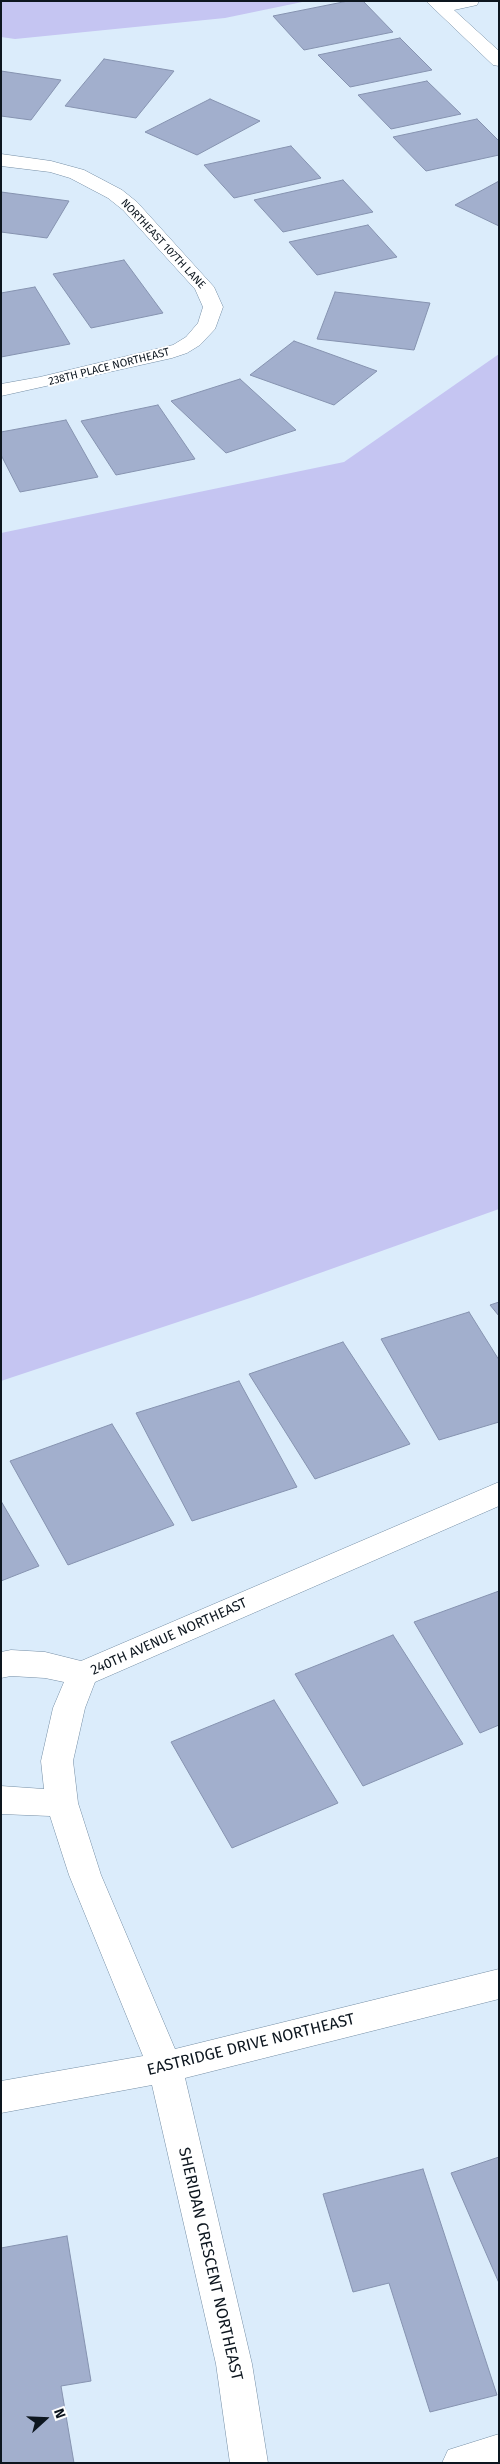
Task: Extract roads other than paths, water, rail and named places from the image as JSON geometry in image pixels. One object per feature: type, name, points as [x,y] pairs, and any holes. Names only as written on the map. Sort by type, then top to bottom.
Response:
[{"type":"street","points":[[438,4],[471,1]]},
{"type":"street","points":[[438,4],[499,61]]},
{"type":"street","name":"NORTHEAST 107TH LANE","points":[[1,160],[51,167],[77,174],[115,194],[130,206],[204,287],[214,307],[208,325]]},
{"type":"street","name":"238TH PLACE NORTHEAST","points":[[1,390],[40,383],[165,354],[193,341],[208,325]]},
{"type":"street","name":"240TH AVENUE NORTHEAST","points":[[165,2067],[85,1875],[62,1803],[57,1761],[69,1708],[83,1674],[499,1493]]},
{"type":"street","points":[[1,1665],[11,1663],[45,1665],[83,1674]]},
{"type":"street","points":[[1,1800],[11,1802],[62,1803]]},
{"type":"street","name":"EASTRIDGE DRIVE NORTHEAST","points":[[1,2097],[165,2067],[499,1984]]},
{"type":"street","name":"SHERIDAN CRESCENT NORTHEAST","points":[[165,2067],[234,2364],[249,2463]]},
{"type":"street","points":[[461,2463],[499,2452]]}]
